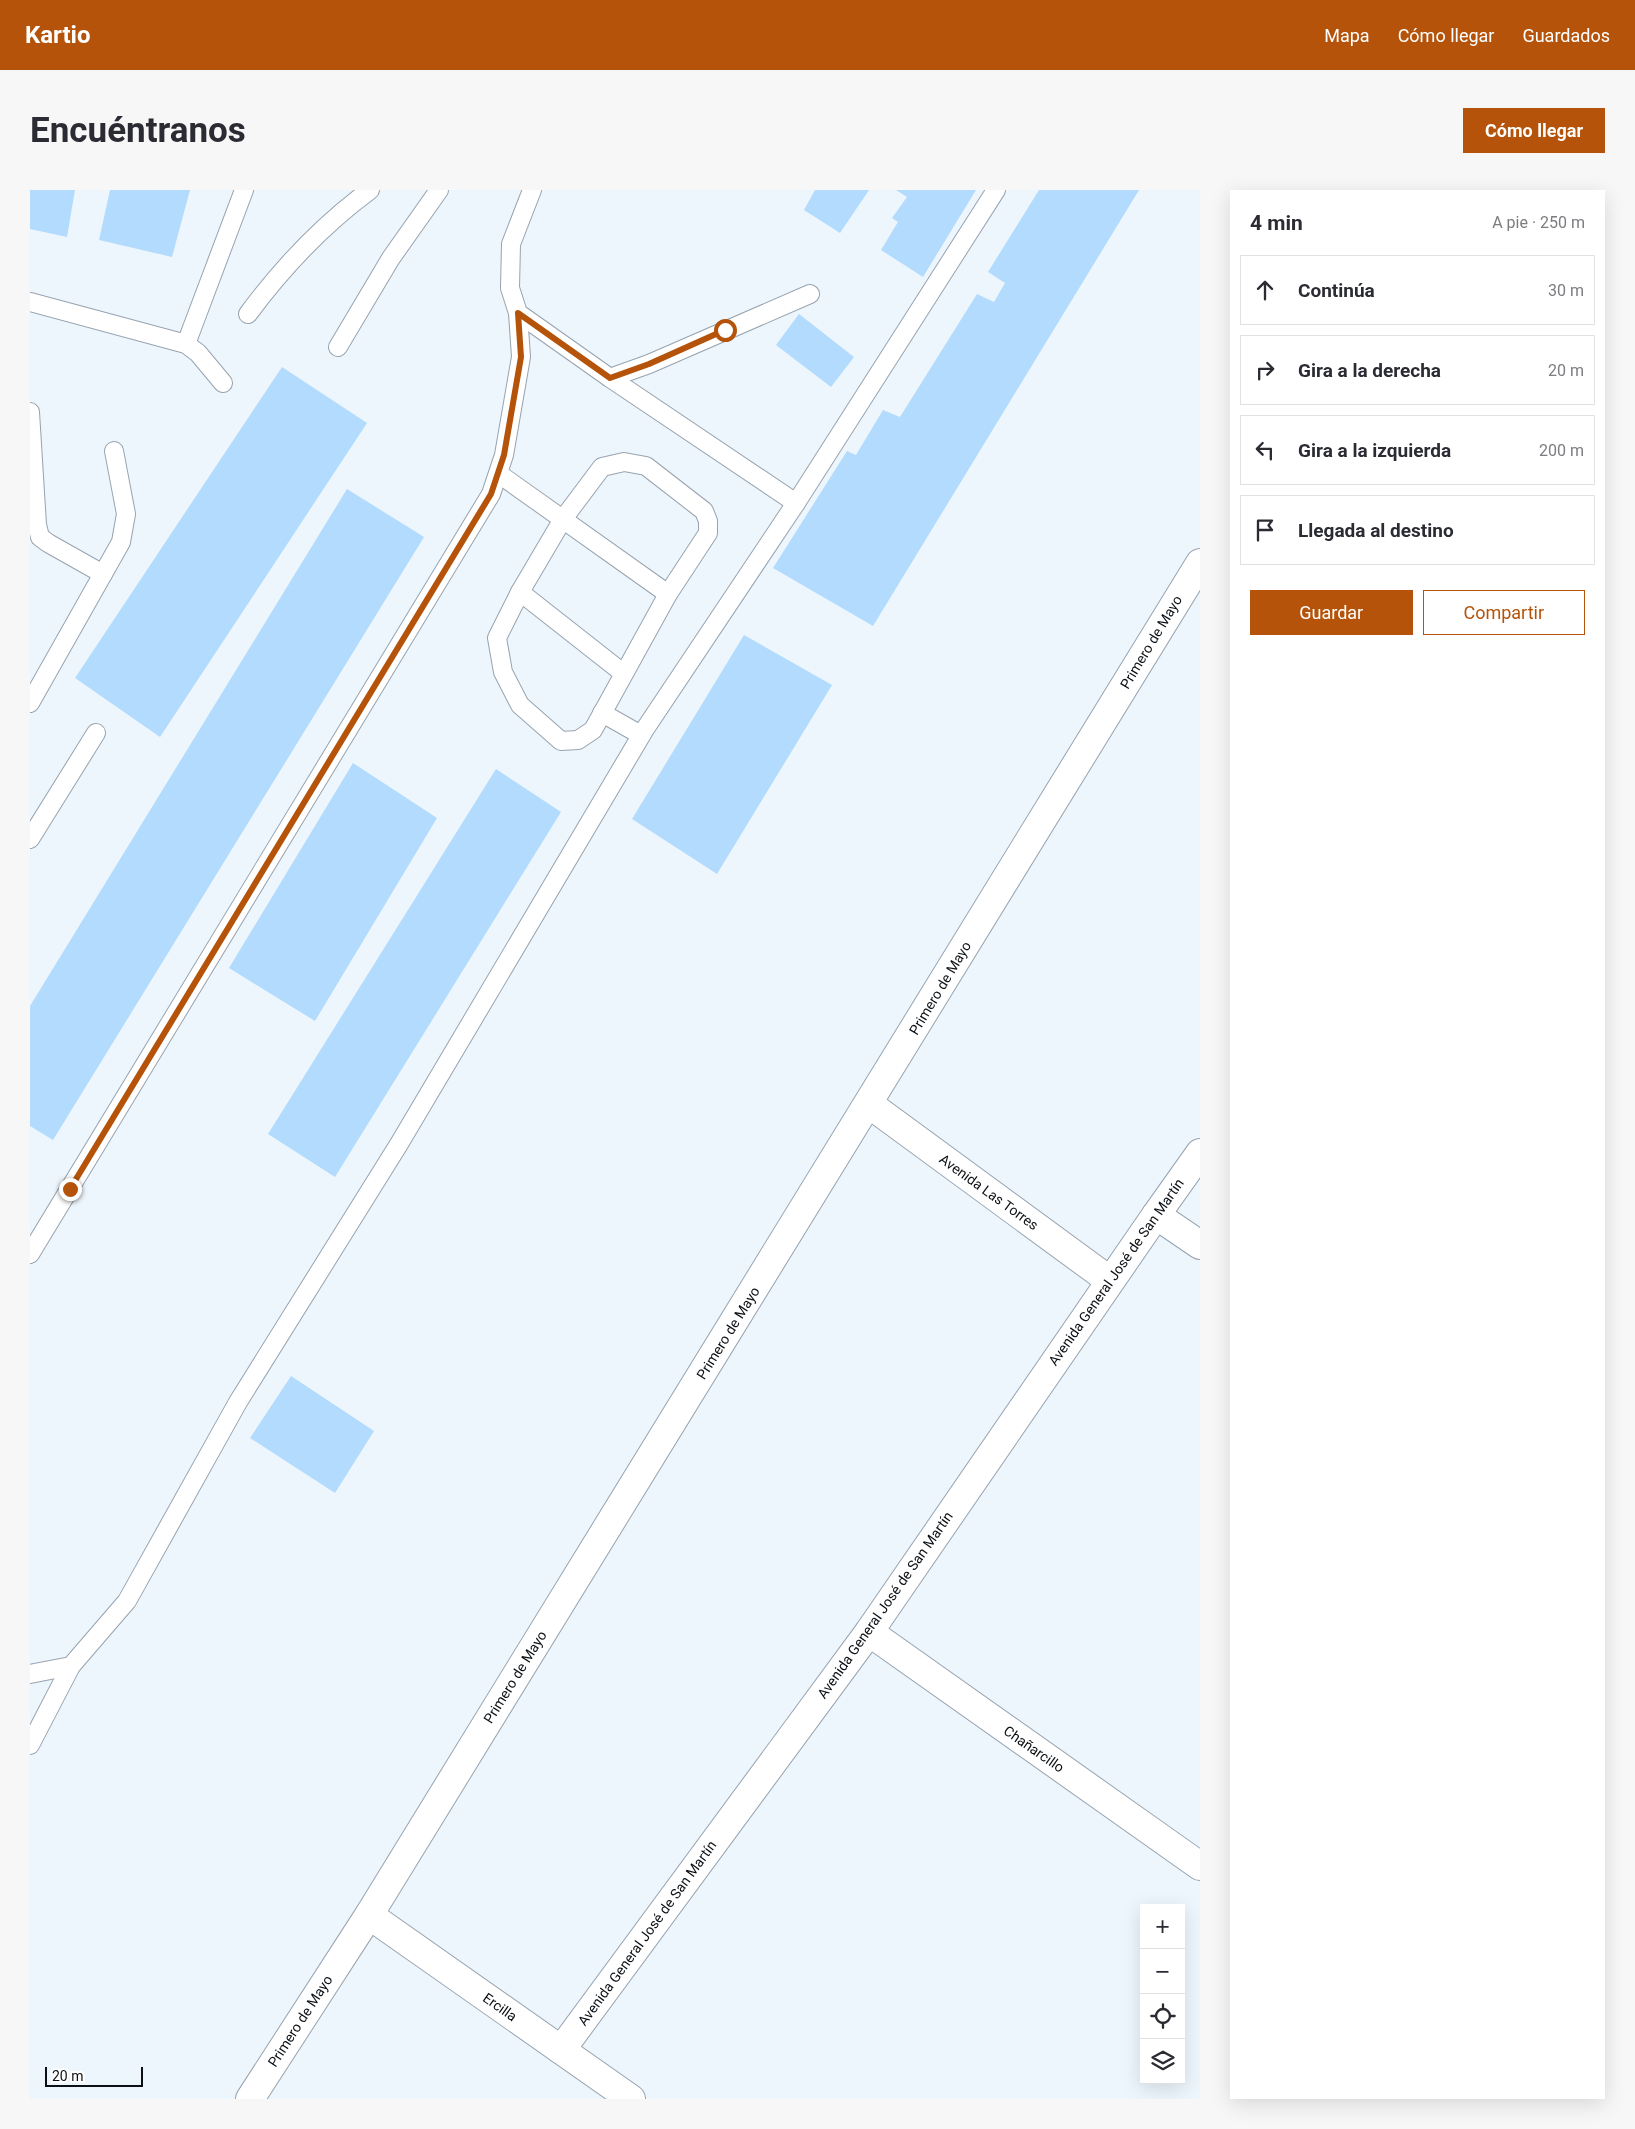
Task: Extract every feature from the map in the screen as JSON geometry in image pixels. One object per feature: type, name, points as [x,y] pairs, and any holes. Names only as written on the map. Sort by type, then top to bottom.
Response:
[{"type":"street","name":"Primero de Mayo","points":[[250,2099],[369,1915],[1200,563]]},
{"type":"street","name":"Avenida Las Torres","points":[[869,1104],[1109,1280]]},
{"type":"street","name":"Avenida General José de San Martín","points":[[561,2050],[869,1632],[1109,1280],[1200,1153]]},
{"type":"street","points":[[1156,1215],[1200,1245]]},
{"type":"street","name":"Chañarcillo","points":[[869,1632],[1200,1866]]},
{"type":"street","name":"Ercilla","points":[[369,1915],[561,2050],[623,2097]]},
{"type":"lane","points":[[186,344],[244,190]]},
{"type":"lane","points":[[248,314],[265,291],[312,240],[370,190]]},
{"type":"lane","points":[[338,347],[391,258],[439,190]]},
{"type":"lane","points":[[31,1250],[491,494],[499,474],[521,357],[518,313],[510,288],[511,244],[532,190]]},
{"type":"lane","points":[[30,1745],[71,1666],[127,1601],[238,1402],[399,1144],[641,735],[796,503],[996,190]]},
{"type":"lane","points":[[610,378],[649,364],[810,294]]},
{"type":"lane","points":[[30,302],[186,344],[198,353],[223,383]]},
{"type":"lane","points":[[518,313],[610,378],[796,503]]},
{"type":"lane","points":[[30,412],[37,525],[40,537],[103,574]]},
{"type":"lane","points":[[30,703],[121,542],[126,514],[114,451]]},
{"type":"lane","points":[[624,462],[646,466],[704,510],[708,521],[708,533],[668,594],[593,730],[578,740],[561,741],[520,705],[503,672],[496,638],[520,592],[563,519],[602,467],[624,462]]},
{"type":"lane","points":[[499,474],[668,594]]},
{"type":"lane","points":[[520,592],[623,673]]},
{"type":"lane","points":[[602,713],[641,735]]},
{"type":"lane","points":[[30,839],[96,733]]},
{"type":"lane","points":[[30,1674],[71,1666]]},
{"type":"building","points":[[30,190],[75,190],[67,237],[30,229]]},
{"type":"building","points":[[110,190],[190,190],[172,257],[99,240]]},
{"type":"building","points":[[815,190],[869,190],[840,233],[804,210]]},
{"type":"building","points":[[896,190],[976,190],[923,277],[881,250],[898,222],[892,218],[907,197]]},
{"type":"building","points":[[1039,190],[1139,190],[873,626],[773,568],[847,451],[856,455],[883,410],[900,417],[977,294],[994,302],[1005,283],[988,272]]},
{"type":"building","points":[[799,314],[854,357],[831,387],[776,345]]},
{"type":"building","points":[[282,367],[367,423],[160,737],[75,678]]},
{"type":"building","points":[[347,489],[424,537],[53,1140],[30,1126],[30,1006]]},
{"type":"building","points":[[744,635],[832,685],[717,874],[632,819]]},
{"type":"building","points":[[353,763],[437,818],[315,1021],[229,968]]},
{"type":"building","points":[[496,769],[561,812],[335,1177],[268,1134]]},
{"type":"building","points":[[291,1376],[374,1431],[335,1493],[250,1438]]},
{"type":"route","points":[[70,1189],[491,494],[504,455],[521,357],[518,313],[543,333],[610,378],[649,364],[725,330]]}]
